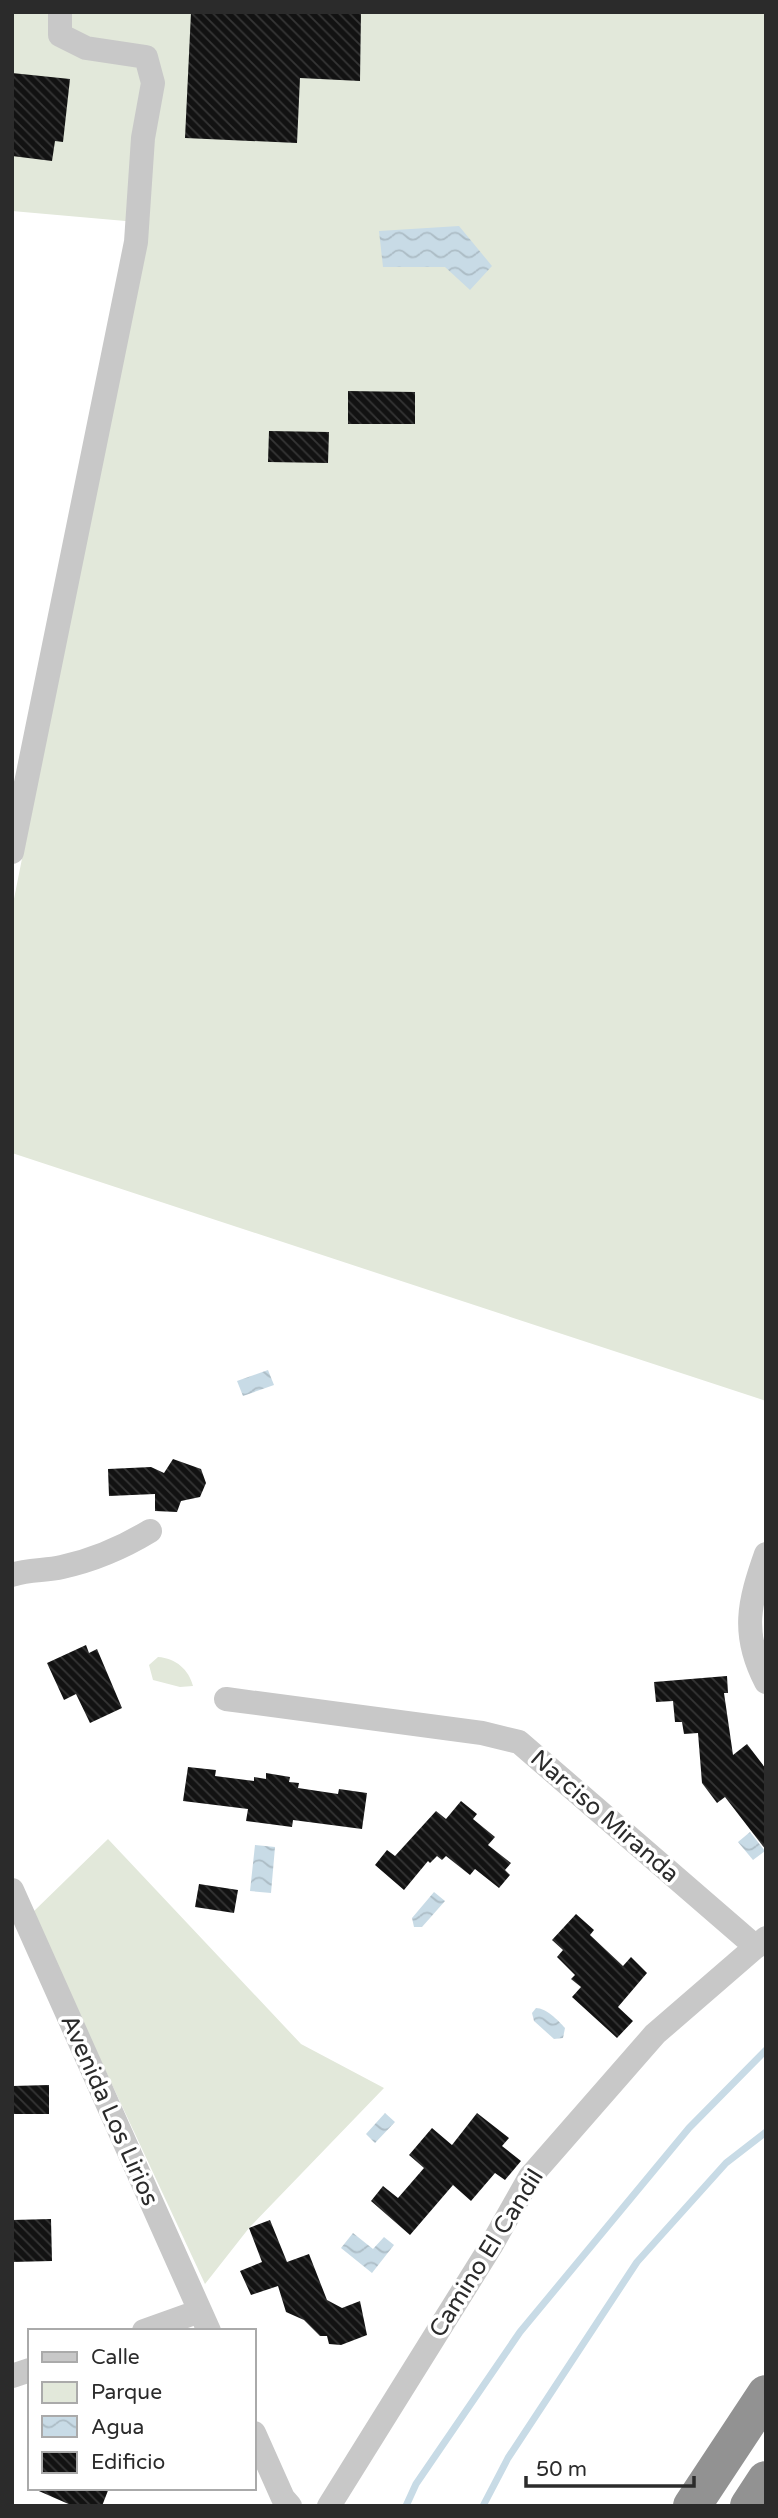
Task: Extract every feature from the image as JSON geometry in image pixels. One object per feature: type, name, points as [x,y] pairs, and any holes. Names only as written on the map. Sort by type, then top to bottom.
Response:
[{"type":"highway","points":[[692,2506],[766,2394]]},
{"type":"highway","points":[[749,2506],[766,2480]]},
{"type":"street","points":[[12,852],[136,242],[143,138],[153,83],[146,57],[86,48],[61,35],[60,12]]},
{"type":"street","points":[[12,1575],[60,1568],[98,1557],[121,1549],[150,1531]]},
{"type":"street","points":[[766,1554],[750,1599],[749,1619],[755,1656],[766,1682]]},
{"type":"street","name":"Narciso Miranda","points":[[226,1699],[482,1733],[519,1742],[761,1943]]},
{"type":"street","name":"Avenida Los Lirios","points":[[12,1890],[204,2321]]},
{"type":"street","name":"Camino El Candil","points":[[328,2506],[491,2246],[530,2178],[655,2034],[761,1943]]},
{"type":"street","points":[[156,2329],[204,2321]]},
{"type":"street","points":[[256,2437],[283,2498],[290,2506]]},
{"type":"green space","points":[[12,12],[766,12],[766,1401],[12,1153],[12,909],[148,223],[12,211]]},
{"type":"green space","points":[[158,1657],[181,1666],[193,1686],[180,1687],[153,1680],[149,1665]]},
{"type":"green space","points":[[108,1839],[301,2044],[384,2088],[249,2228],[205,2284],[32,1913]]},
{"type":"water","points":[[459,226],[492,266],[470,290],[445,267],[383,267],[379,231]]},
{"type":"water","points":[[268,1370],[274,1385],[243,1396],[237,1381]]},
{"type":"water","points":[[750,1832],[765,1851],[753,1860],[738,1842]]},
{"type":"water","points":[[255,1845],[275,1847],[271,1893],[250,1891]]},
{"type":"water","points":[[434,1892],[445,1901],[422,1927],[414,1927],[412,1918]]},
{"type":"water","points":[[536,2008],[548,2012],[565,2028],[563,2038],[554,2039],[534,2021],[532,2013]]},
{"type":"water","points":[[385,2113],[395,2122],[375,2143],[366,2134]]},
{"type":"water","points":[[353,2233],[373,2249],[384,2237],[394,2245],[372,2273],[341,2248]]},
{"type":"building","points":[[191,12],[361,12],[360,81],[300,78],[297,143],[185,138]]},
{"type":"building","points":[[12,73],[70,79],[63,142],[55,141],[52,161],[12,156]]},
{"type":"building","points":[[348,391],[415,392],[415,424],[348,424]]},
{"type":"building","points":[[269,431],[329,432],[328,463],[268,462]]},
{"type":"building","points":[[173,1459],[201,1469],[206,1483],[200,1497],[181,1501],[177,1512],[155,1511],[155,1494],[109,1496],[108,1469],[151,1467],[164,1473]]},
{"type":"building","points":[[86,1645],[89,1653],[97,1649],[122,1708],[90,1723],[76,1694],[64,1700],[47,1663]]},
{"type":"building","points":[[727,1676],[728,1693],[724,1693],[733,1755],[747,1744],[766,1769],[766,1850],[725,1797],[717,1803],[702,1783],[698,1733],[684,1734],[682,1722],[675,1722],[673,1701],[656,1702],[654,1682]]},
{"type":"building","points":[[188,1767],[216,1770],[215,1776],[254,1781],[254,1777],[266,1779],[266,1773],[290,1777],[289,1782],[299,1783],[298,1788],[338,1794],[339,1789],[367,1793],[362,1829],[293,1820],[292,1827],[246,1821],[248,1809],[183,1801]]},
{"type":"building","points":[[461,1801],[477,1814],[473,1819],[495,1837],[488,1845],[511,1863],[505,1870],[510,1875],[499,1888],[475,1869],[470,1875],[446,1856],[442,1860],[437,1856],[430,1863],[428,1861],[404,1890],[375,1865],[387,1850],[395,1856],[436,1811],[446,1819]]},
{"type":"building","points":[[199,1884],[238,1890],[234,1913],[195,1907]]},
{"type":"building","points":[[576,1914],[594,1930],[590,1935],[623,1966],[631,1957],[647,1973],[618,2007],[633,2021],[617,2038],[572,1997],[581,1987],[571,1979],[575,1975],[557,1957],[563,1950],[552,1940]]},
{"type":"building","points":[[49,2085],[49,2114],[12,2114],[12,2086]]},
{"type":"building","points":[[477,2113],[509,2138],[502,2146],[521,2161],[505,2180],[495,2173],[471,2201],[453,2185],[410,2235],[371,2201],[383,2186],[398,2198],[424,2168],[409,2155],[432,2128],[452,2145]]},
{"type":"building","points":[[51,2219],[52,2261],[12,2262],[12,2220]]},
{"type":"building","points":[[270,2220],[287,2262],[309,2254],[327,2300],[342,2308],[360,2301],[367,2335],[341,2345],[329,2344],[327,2336],[320,2336],[304,2320],[286,2312],[278,2286],[251,2295],[240,2271],[262,2262],[249,2228]]},
{"type":"building","points":[[37,2490],[108,2490],[102,2506],[73,2506]]},
{"type":"waterway","points":[[406,2506],[416,2484],[520,2332],[689,2128],[766,2050]]},
{"type":"waterway","points":[[483,2506],[508,2458],[637,2262],[726,2163],[766,2132]]}]
